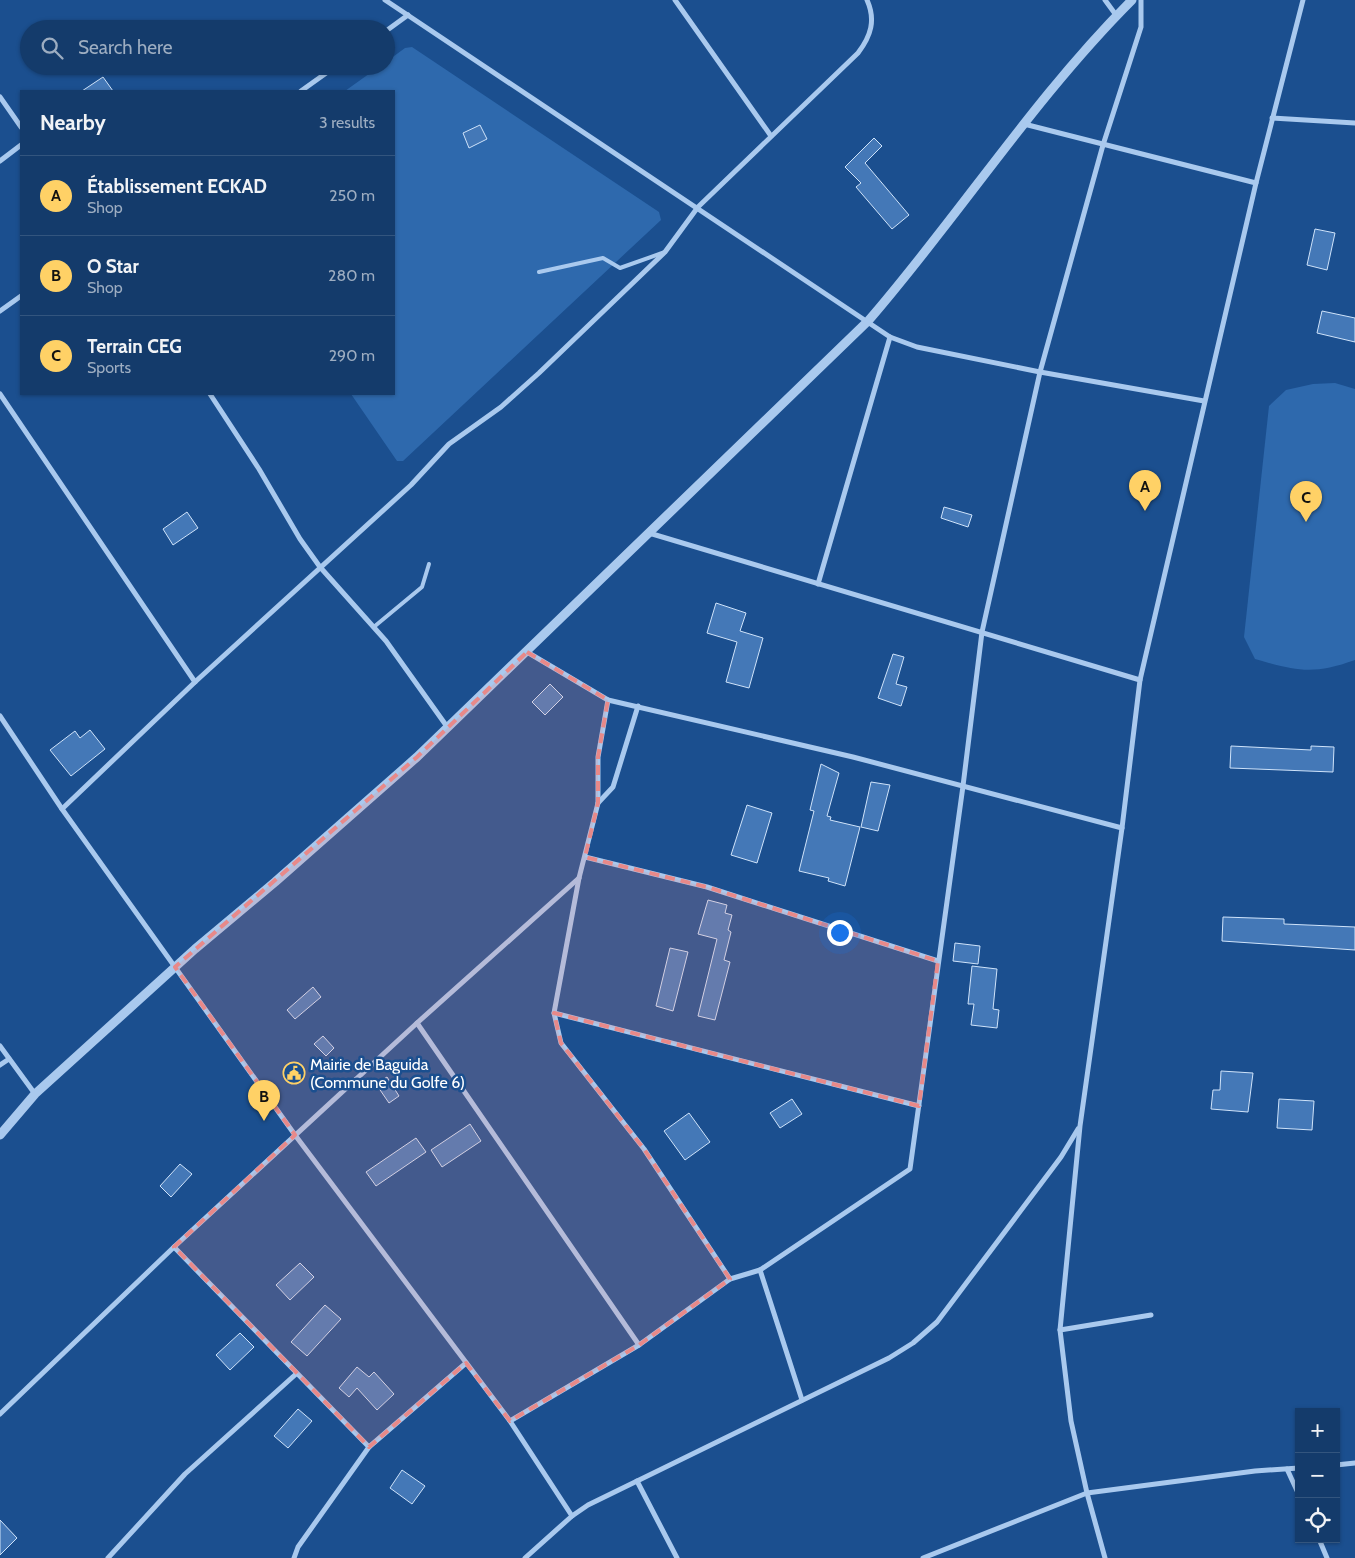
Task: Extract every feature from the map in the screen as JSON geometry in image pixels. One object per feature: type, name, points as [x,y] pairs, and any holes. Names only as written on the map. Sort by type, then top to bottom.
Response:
[{"type":"street","points":[[385,0],[868,320],[890,337],[917,347],[1040,372],[1204,401]]},
{"type":"street","points":[[675,0],[771,136]]},
{"type":"street","points":[[62,809],[195,682],[411,485],[449,444],[501,406],[539,373],[665,252],[698,207],[858,53],[868,41],[873,22],[867,0]]},
{"type":"street","points":[[1105,0],[1116,15]]},
{"type":"street","points":[[0,1134],[35,1094],[175,967],[275,882],[448,728],[868,320],[904,279],[1024,124],[1085,49],[1132,0]]},
{"type":"street","points":[[510,1421],[639,1345],[730,1279],[760,1270],[910,1169],[963,786],[982,632],[1040,372],[1102,145],[1141,27],[1141,0]]},
{"type":"street","points":[[1105,1558],[1087,1493],[1071,1422],[1060,1330],[1080,1126],[1122,828],[1140,680],[1256,183],[1304,0]]},
{"type":"street","points":[[395,24],[408,15]]},
{"type":"street","points":[[302,90],[323,75]]},
{"type":"street","points":[[0,97],[20,126]]},
{"type":"street","points":[[1272,118],[1355,123]]},
{"type":"street","points":[[1024,124],[1256,183]]},
{"type":"street","points":[[0,161],[20,146]]},
{"type":"street","points":[[0,311],[20,297]]},
{"type":"street","points":[[818,584],[890,337]]},
{"type":"street","points":[[0,394],[195,682]]},
{"type":"street","points":[[211,395],[259,469],[300,539],[320,567],[375,626],[448,728]]},
{"type":"street","points":[[649,533],[1140,680]]},
{"type":"street","points":[[527,652],[608,700],[963,786],[1122,828]]},
{"type":"street","points":[[608,700],[598,757],[598,803],[579,878],[554,1013],[561,1043],[644,1150],[730,1279]]},
{"type":"street","points":[[598,803],[612,787],[638,706]]},
{"type":"street","points":[[0,716],[62,809],[295,1135],[510,1421],[572,1516]]},
{"type":"street","points":[[585,857],[707,888],[938,961]]},
{"type":"street","points":[[0,1414],[174,1247],[417,1023],[579,878]]},
{"type":"street","points":[[554,1013],[919,1106]]},
{"type":"street","points":[[417,1023],[639,1345]]},
{"type":"street","points":[[0,1046],[35,1094]]},
{"type":"street","points":[[0,1065],[9,1059]]},
{"type":"street","points":[[525,1558],[572,1516],[637,1481],[888,1358],[913,1343],[937,1322],[1061,1157],[1080,1126]]},
{"type":"street","points":[[174,1247],[296,1374],[370,1447]]},
{"type":"street","points":[[760,1270],[802,1400]]},
{"type":"street","points":[[1060,1330],[1152,1315]]},
{"type":"street","points":[[294,1558],[298,1547],[370,1447],[466,1363]]},
{"type":"street","points":[[108,1558],[185,1474],[296,1374]]},
{"type":"street","points":[[1340,1465],[1355,1463]]},
{"type":"street","points":[[923,1558],[1087,1493],[1255,1471],[1295,1468]]},
{"type":"street","points":[[1287,1469],[1295,1486]]},
{"type":"street","points":[[637,1481],[677,1558]]},
{"type":"street","points":[[1320,1558],[1327,1557],[1321,1543]]},
{"type":"lane","points":[[539,272],[603,258],[620,268],[665,252]]},
{"type":"lane","points":[[375,626],[422,587],[430,564]]},
{"type":"highlighted area","points":[[527,652],[608,700],[598,757],[598,803],[585,857],[707,887],[938,961],[919,1106],[554,1013],[561,1043],[644,1149],[730,1279],[639,1345],[510,1421],[466,1363],[369,1447],[174,1247],[295,1135],[175,967],[417,757]]},
{"type":"shaded area","points":[[412,47],[659,212],[661,220],[403,461],[397,461],[352,395],[395,395],[395,90],[346,90],[367,75],[395,75],[395,55],[405,48]]},
{"type":"shaded area","points":[[1335,383],[1355,389],[1355,660],[1328,668],[1294,669],[1255,659],[1244,637],[1269,406],[1286,390],[1313,384]]},
{"type":"building","points":[[103,77],[112,90],[84,90]]},
{"type":"building","points":[[480,125],[487,139],[469,148],[463,133]]},
{"type":"building","points":[[874,138],[882,146],[865,163],[909,215],[892,229],[856,187],[861,183],[845,167]]},
{"type":"building","points":[[1315,229],[1335,233],[1327,270],[1307,265]]},
{"type":"building","points":[[1322,311],[1355,318],[1355,342],[1317,333]]},
{"type":"building","points":[[944,507],[972,515],[968,527],[941,518]]},
{"type":"building","points":[[187,512],[198,528],[173,545],[163,529]]},
{"type":"building","points":[[716,603],[746,613],[740,631],[763,638],[749,688],[726,682],[737,642],[707,633]]},
{"type":"building","points":[[893,654],[904,657],[896,684],[907,687],[901,706],[878,698]]},
{"type":"building","points":[[550,684],[563,697],[545,715],[532,702]]},
{"type":"building","points":[[90,730],[105,749],[71,776],[50,750],[75,731],[80,738]]},
{"type":"building","points":[[1231,746],[1311,750],[1311,746],[1334,747],[1333,772],[1230,768]]},
{"type":"building","points":[[821,764],[839,773],[827,816],[831,817],[830,820],[860,827],[845,886],[828,881],[829,878],[799,871],[814,811],[810,810]]},
{"type":"building","points":[[871,782],[890,785],[878,831],[861,827]]},
{"type":"building","points":[[747,805],[772,813],[757,863],[731,855]]},
{"type":"building","points":[[708,900],[727,905],[725,913],[732,915],[728,930],[731,932],[724,960],[730,962],[715,1020],[698,1016],[717,939],[698,934]]},
{"type":"building","points":[[1223,917],[1284,919],[1284,924],[1355,927],[1355,950],[1222,941]]},
{"type":"building","points":[[955,943],[980,946],[978,964],[953,961]]},
{"type":"building","points":[[670,948],[688,952],[673,1011],[656,1006]]},
{"type":"building","points":[[972,966],[997,969],[993,1009],[999,1010],[997,1028],[971,1025],[974,1004],[968,1004]]},
{"type":"building","points":[[313,987],[321,997],[295,1019],[287,1010]]},
{"type":"building","points":[[323,1036],[334,1048],[326,1056],[314,1044]]},
{"type":"building","points":[[1221,1071],[1253,1073],[1248,1112],[1211,1109],[1213,1090],[1220,1090]]},
{"type":"building","points":[[387,1077],[399,1096],[389,1103],[376,1084]]},
{"type":"building","points":[[792,1099],[802,1114],[780,1128],[770,1113]]},
{"type":"building","points":[[1279,1099],[1314,1101],[1312,1130],[1277,1128]]},
{"type":"building","points":[[689,1113],[710,1142],[685,1160],[664,1131]]},
{"type":"building","points":[[470,1124],[481,1141],[442,1167],[431,1150]]},
{"type":"building","points":[[416,1138],[426,1152],[376,1186],[366,1172]]},
{"type":"building","points":[[180,1164],[192,1174],[171,1197],[160,1186]]},
{"type":"building","points":[[300,1263],[314,1277],[290,1300],[276,1285]]},
{"type":"building","points":[[325,1305],[341,1319],[307,1356],[291,1342]]},
{"type":"building","points":[[240,1333],[254,1347],[230,1370],[216,1355]]},
{"type":"building","points":[[357,1367],[369,1377],[374,1372],[394,1394],[377,1410],[357,1388],[349,1397],[339,1388]]},
{"type":"building","points":[[298,1409],[312,1421],[288,1448],[274,1436]]},
{"type":"building","points":[[402,1470],[425,1486],[412,1504],[390,1488]]},
{"type":"building","points":[[0,1520],[17,1538],[0,1555]]},
{"type":"place","name":"Établissement ECKAD","points":[[1145,511]]},
{"type":"place","name":"Terrain CEG","points":[[1306,522]]},
{"type":"place","name":"Mairie de Baguida (Commune du Golfe 6)","points":[[294,1073]]},
{"type":"place","name":"O Star","points":[[264,1121]]}]
